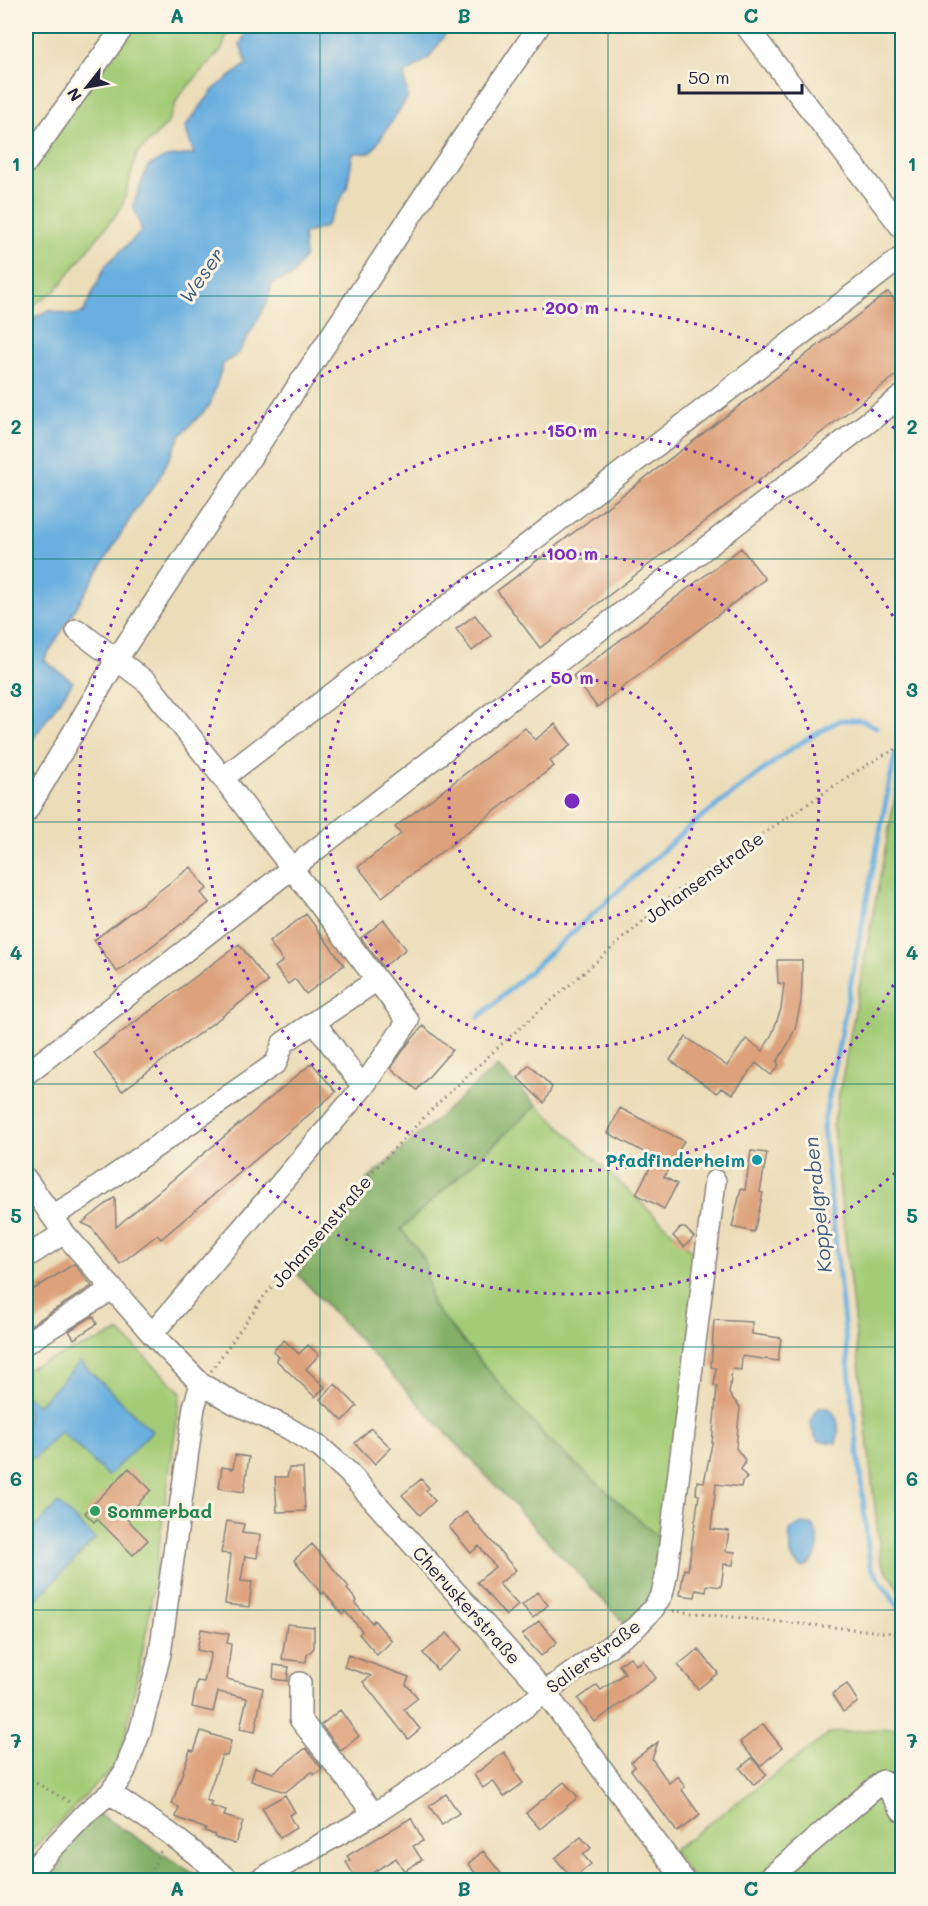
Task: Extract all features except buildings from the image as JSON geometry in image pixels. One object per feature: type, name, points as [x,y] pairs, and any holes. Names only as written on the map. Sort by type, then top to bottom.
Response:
[{"type":"street","points":[[26,163],[124,26]]},
{"type":"street","points":[[26,811],[117,659],[539,26]]},
{"type":"street","points":[[746,26],[903,228]]},
{"type":"street","points":[[223,778],[903,257]]},
{"type":"street","points":[[26,1074],[903,396]]},
{"type":"street","points":[[77,630],[148,683],[408,1021],[363,1087],[152,1334]]},
{"type":"street","points":[[26,1257],[82,1198],[276,1063],[283,1043],[376,981]]},
{"type":"street","points":[[315,1023],[363,1087]]},
{"type":"street","name":"Cheruskerstraße","points":[[26,1179],[58,1225],[112,1289],[201,1384],[234,1403],[288,1428],[321,1448],[356,1481],[545,1692],[684,1881]]},
{"type":"street","name":"Salierstraße","points":[[259,1881],[374,1814],[434,1775],[636,1627],[653,1609],[662,1594],[666,1577],[715,1181]]},
{"type":"street","points":[[26,1343],[112,1289]]},
{"type":"street","points":[[26,1874],[87,1812],[110,1793],[124,1773],[140,1732],[160,1654],[194,1407],[201,1384]]},
{"type":"street","points":[[300,1683],[300,1719],[374,1814]]},
{"type":"street","points":[[776,1878],[883,1781],[903,1811]]},
{"type":"street","points":[[110,1793],[169,1833],[229,1881]]},
{"type":"path","name":"Johansenstraße","points":[[201,1384],[272,1287],[366,1178],[442,1099],[680,890],[846,777],[903,746]]},
{"type":"path","points":[[653,1609],[903,1634]]},
{"type":"path","points":[[26,1777],[65,1800]]},
{"type":"path","points":[[147,1881],[169,1833]]},
{"type":"green space","points":[[132,26],[230,26],[222,49],[179,96],[167,124],[137,154],[122,207],[56,290],[26,310],[26,173]]},
{"type":"green space","points":[[902,760],[902,1593],[881,1562],[833,1127]]},
{"type":"green space","points":[[497,1066],[537,1105],[401,1229],[424,1258],[432,1305],[547,1439],[665,1543],[658,1598],[629,1628],[298,1275],[366,1181]]},
{"type":"green space","points":[[537,1105],[701,1259],[665,1543],[547,1439],[432,1305],[424,1258],[401,1229]]},
{"type":"green space","name":"Sommerbad","points":[[120,1332],[181,1392],[147,1629],[125,1738],[117,1764],[28,1854],[26,1852],[26,1369]]},
{"type":"green space","points":[[902,1727],[902,1880],[694,1880],[672,1851],[830,1733]]},
{"type":"green space","points":[[99,1814],[204,1880],[26,1880]]},
{"type":"water","name":"Weser","points":[[250,26],[451,26],[429,58],[404,75],[408,97],[371,153],[353,153],[347,188],[325,227],[303,234],[305,256],[292,276],[272,283],[268,301],[238,354],[223,364],[210,405],[181,435],[157,482],[136,509],[44,660],[73,682],[30,743],[26,741],[26,393],[30,393],[34,381],[26,371],[26,347],[35,317],[49,310],[72,315],[83,313],[106,265],[142,231],[133,205],[148,166],[166,157],[194,154],[185,127],[214,89],[247,64],[240,44]]},
{"type":"water","points":[[80,1362],[152,1431],[108,1476],[61,1431],[34,1459],[26,1451],[27,1396],[38,1405]]},
{"type":"water","points":[[819,1408],[829,1408],[835,1415],[838,1429],[836,1443],[818,1441],[813,1432],[811,1420]]},
{"type":"water","points":[[58,1503],[95,1539],[26,1610],[26,1536]]},
{"type":"water","points":[[802,1523],[811,1524],[818,1542],[816,1554],[803,1568],[794,1562],[789,1541],[790,1530]]},
{"type":"waterway","name":"Koppelgraben","points":[[479,1017],[689,827],[792,748],[840,720],[861,720],[876,727]]},
{"type":"waterway","name":"Koppelgraben","points":[[895,754],[823,1127],[870,1566],[902,1612]]},
{"type":"place","name":"Pfadfinderheim","points":[[757,1160]]},
{"type":"place","name":"Sommerbad","points":[[95,1511]]}]
